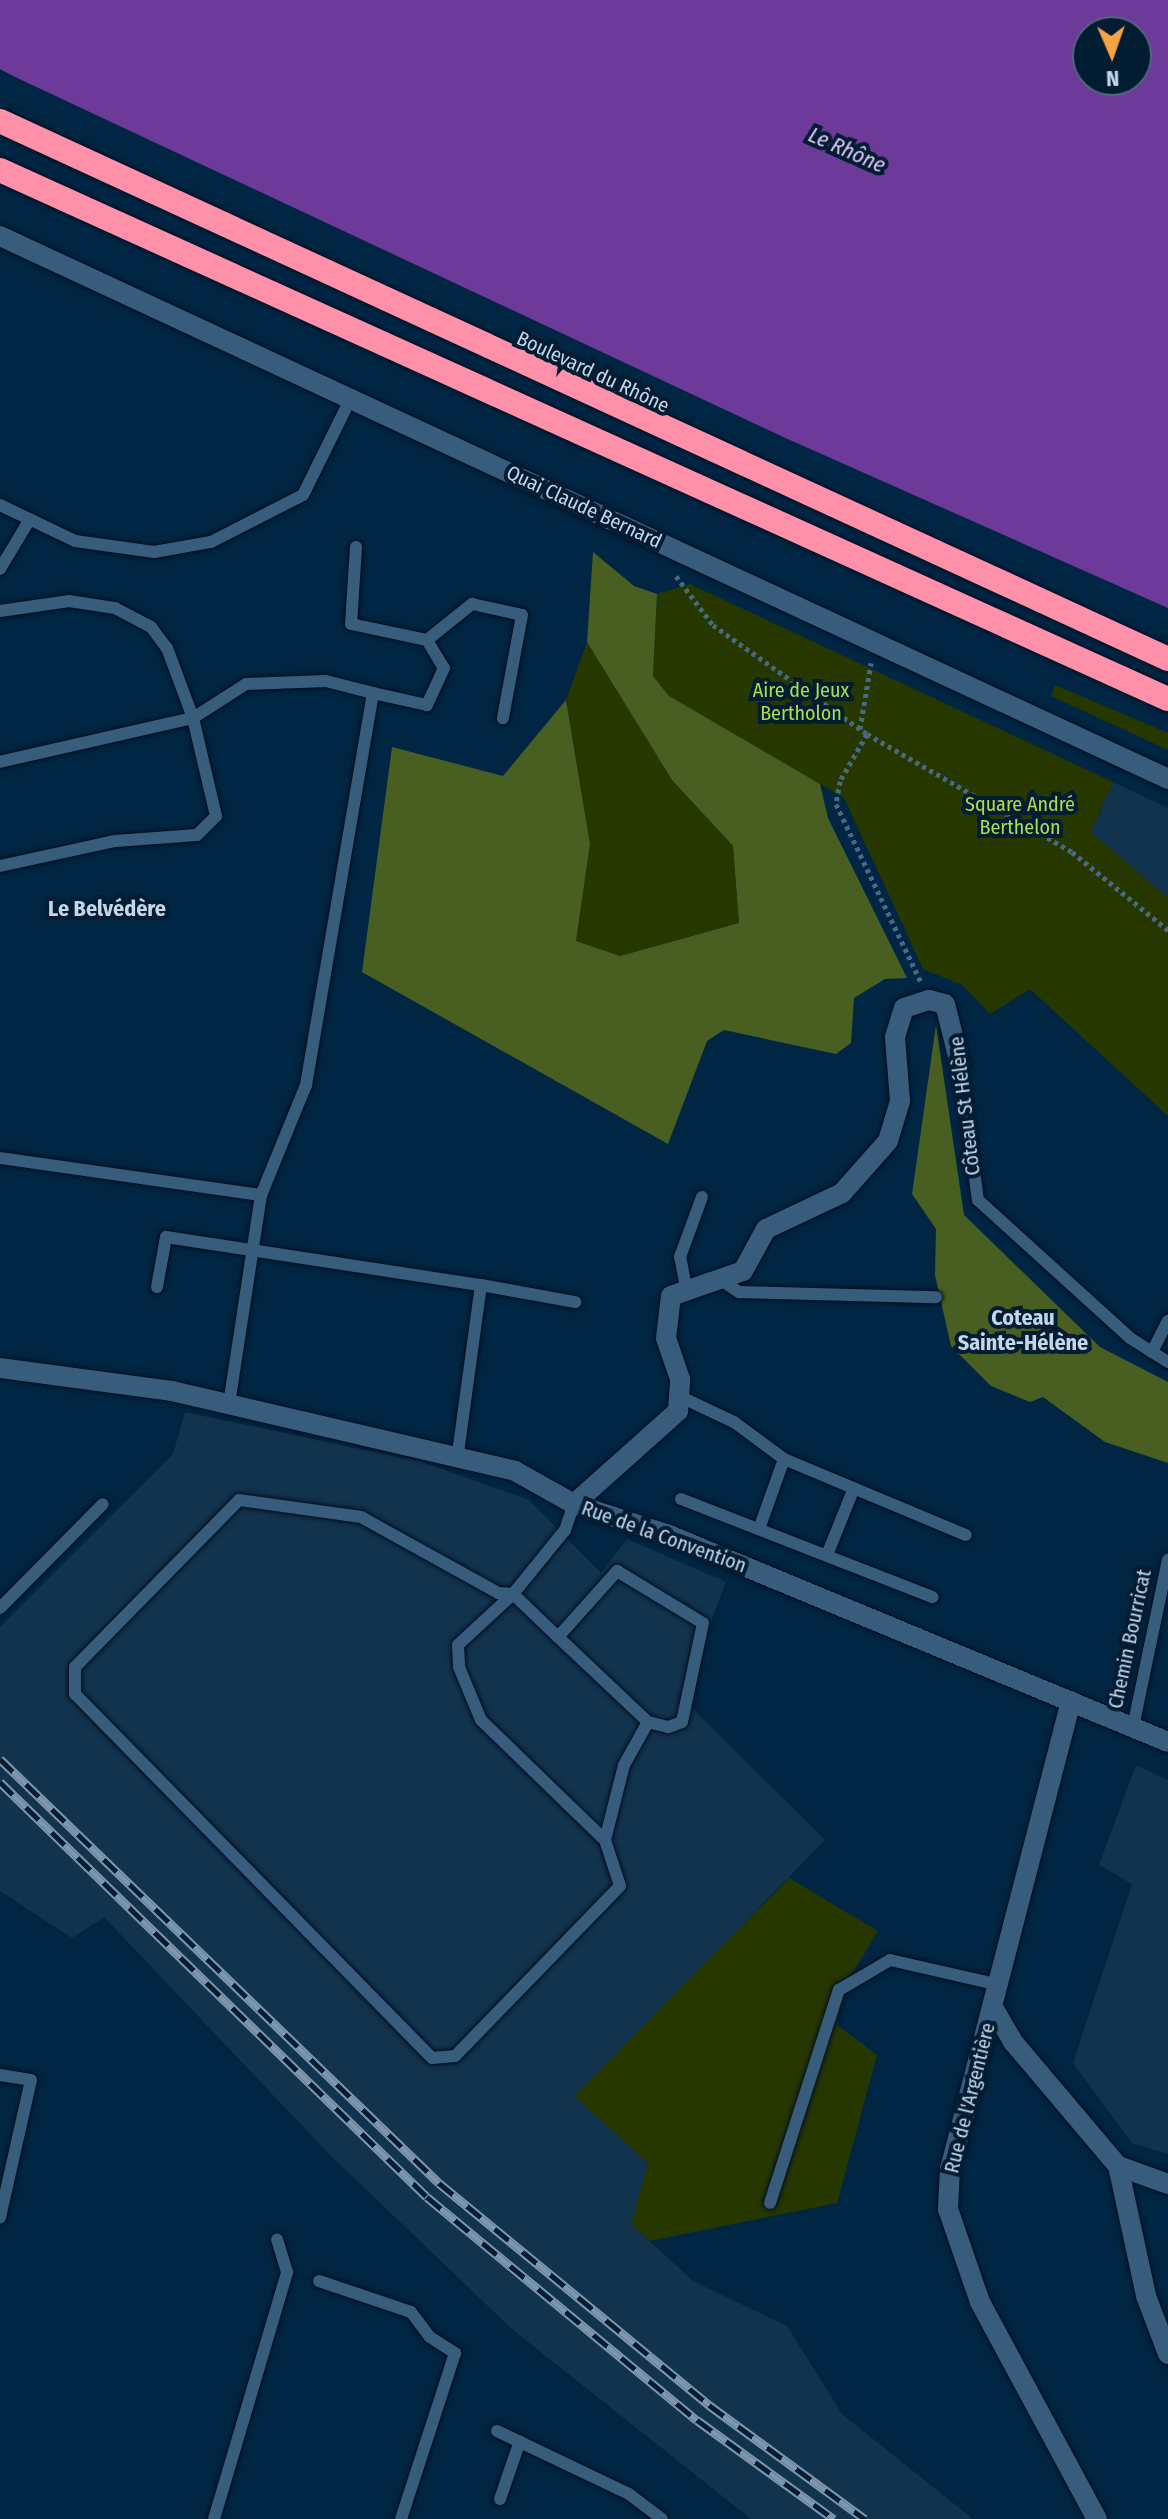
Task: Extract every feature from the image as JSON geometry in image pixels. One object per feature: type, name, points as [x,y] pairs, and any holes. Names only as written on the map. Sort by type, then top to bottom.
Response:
[{"type":"highway","name":"Boulevard du Rhône","points":[[0,121],[1168,659]]},
{"type":"highway","points":[[0,170],[1168,699]]},
{"type":"street","name":"Quai Claude Bernard","points":[[0,236],[1168,779]]},
{"type":"street","name":"Côteau St Hélène","points":[[929,1000],[954,1015],[960,1064]]},
{"type":"street","points":[[574,1504],[670,1423],[681,1397],[664,1315],[671,1296],[686,1287],[721,1280],[743,1271],[766,1229],[842,1193],[876,1159],[900,1101],[896,1019],[915,1002],[929,1000]]},
{"type":"street","name":"Rue de la Convention","points":[[0,1368],[229,1404],[458,1453],[515,1471],[574,1504],[1168,1742]]},
{"type":"street","name":"Rue de l'Argentière","points":[[1071,1701],[994,2009],[950,2168],[948,2209],[980,2302],[1097,2519]]},
{"type":"street","points":[[994,2009],[1014,2043],[1118,2166],[1146,2296],[1168,2354]]},
{"type":"street","points":[[1118,2166],[1168,2184]]},
{"type":"lane","points":[[0,505],[75,541],[154,552],[211,542],[303,495],[350,400]]},
{"type":"lane","points":[[0,569],[30,519]]},
{"type":"lane","points":[[0,762],[193,718],[246,684],[326,681],[427,705],[435,700],[444,668],[427,640],[351,624],[356,547]]},
{"type":"lane","points":[[0,611],[69,601],[115,608],[151,627],[167,648],[193,718],[216,816],[197,835],[115,841],[0,866]]},
{"type":"lane","points":[[427,640],[472,604],[522,615],[503,718]]},
{"type":"lane","points":[[229,1404],[261,1195],[306,1085],[373,693]]},
{"type":"lane","name":"Côteau St Hélène","points":[[960,1064],[978,1200],[1152,1352],[1168,1362]]},
{"type":"lane","points":[[0,1158],[261,1195]]},
{"type":"lane","points":[[686,1287],[680,1257],[702,1197]]},
{"type":"lane","points":[[157,1287],[166,1237],[575,1302]]},
{"type":"lane","points":[[721,1280],[739,1292],[936,1297]]},
{"type":"lane","points":[[458,1453],[481,1285]]},
{"type":"lane","points":[[1152,1352],[1168,1321]]},
{"type":"lane","points":[[681,1397],[784,1459],[966,1535]]},
{"type":"lane","points":[[759,1529],[784,1459]]},
{"type":"lane","points":[[827,1555],[854,1488]]},
{"type":"lane","points":[[681,1499],[933,1597]]},
{"type":"lane","points":[[558,1637],[617,1571],[703,1623],[682,1722],[648,1722],[558,1637],[513,1594],[498,1593],[361,1517],[239,1500],[75,1667],[75,1694],[85,1709],[432,2058],[455,2056],[620,1886],[605,1840],[481,1720],[459,1667],[458,1645],[513,1594],[565,1530],[574,1504]]},
{"type":"lane","points":[[0,1608],[103,1504]]},
{"type":"lane","name":"Chemin Bourricat","points":[[1133,1727],[1168,1560]]},
{"type":"lane","points":[[605,1840],[624,1765],[648,1722]]},
{"type":"lane","points":[[770,2203],[839,1990],[890,1960],[1000,1985]]},
{"type":"lane","points":[[0,2075],[31,2080],[0,2218]]},
{"type":"lane","points":[[214,2519],[287,2272],[277,2240]]},
{"type":"lane","points":[[319,2281],[411,2312],[430,2337],[455,2353],[401,2519]]},
{"type":"lane","points":[[497,2431],[629,2494],[662,2519]]},
{"type":"lane","points":[[500,2499],[520,2441]]},
{"type":"path","points":[[668,546],[679,585],[713,625],[867,734],[1072,852],[1168,930]]},
{"type":"path","points":[[860,729],[874,644]]},
{"type":"path","points":[[867,734],[840,781],[836,804],[929,1000]]},
{"type":"shaded area","points":[[1113,782],[1168,808],[1168,898],[1091,832]]},
{"type":"shaded area","points":[[185,1412],[422,1462],[529,1500],[601,1573],[627,1539],[726,1582],[682,1698],[825,1840],[575,2096],[648,2163],[631,2224],[693,2281],[787,2326],[842,2414],[973,2519],[751,2519],[513,2330],[330,2155],[104,1917],[72,1938],[0,1891],[0,1627],[173,1454]]},
{"type":"shaded area","points":[[1136,1765],[1168,1780],[1168,2154],[1132,2143],[1073,2063],[1132,1884],[1099,1865]]},
{"type":"green space","points":[[593,552],[634,586],[657,594],[653,676],[669,696],[820,784],[828,818],[907,978],[885,979],[854,998],[851,1043],[836,1054],[724,1030],[707,1041],[668,1144],[362,972],[392,747],[503,776],[566,700],[590,844],[576,941],[620,956],[739,923],[733,846],[672,780],[587,642]]},
{"type":"green space","name":"Square André Berthelon","points":[[690,584],[1113,782],[1091,832],[1168,898],[1168,1116],[1030,989],[990,1014],[962,985],[923,969],[844,798],[669,696],[653,676],[657,594]]},
{"type":"green space","points":[[587,642],[672,780],[733,846],[739,923],[619,956],[576,941],[590,844],[566,700]]},
{"type":"green space","points":[[1055,685],[1168,733],[1168,750],[1051,696]]},
{"type":"green space","points":[[936,1025],[964,1215],[1100,1347],[1168,1382],[1168,1463],[1105,1442],[1043,1397],[1030,1402],[991,1386],[951,1346],[935,1275],[936,1229],[912,1194]]},
{"type":"green space","points":[[789,1878],[878,1931],[851,1975],[836,2024],[877,2055],[837,2203],[650,2241],[631,2224],[648,2163],[574,2096]]},
{"type":"water","name":"Le Rhône","points":[[0,0],[1168,0],[1168,608],[781,436],[0,69]]},
{"type":"railway","points":[[0,1759],[439,2183],[709,2405],[865,2519]]},
{"type":"railway","points":[[0,1782],[427,2197],[697,2420],[834,2519]]},
{"type":"district","name":"Le Belvédère","points":[[107,909]]},
{"type":"district","name":"Coteau Sainte-Hélène","points":[[1023,1330]]},
{"type":"park label","name":"Aire de Jeux Bertholon","points":[[801,702]]}]
